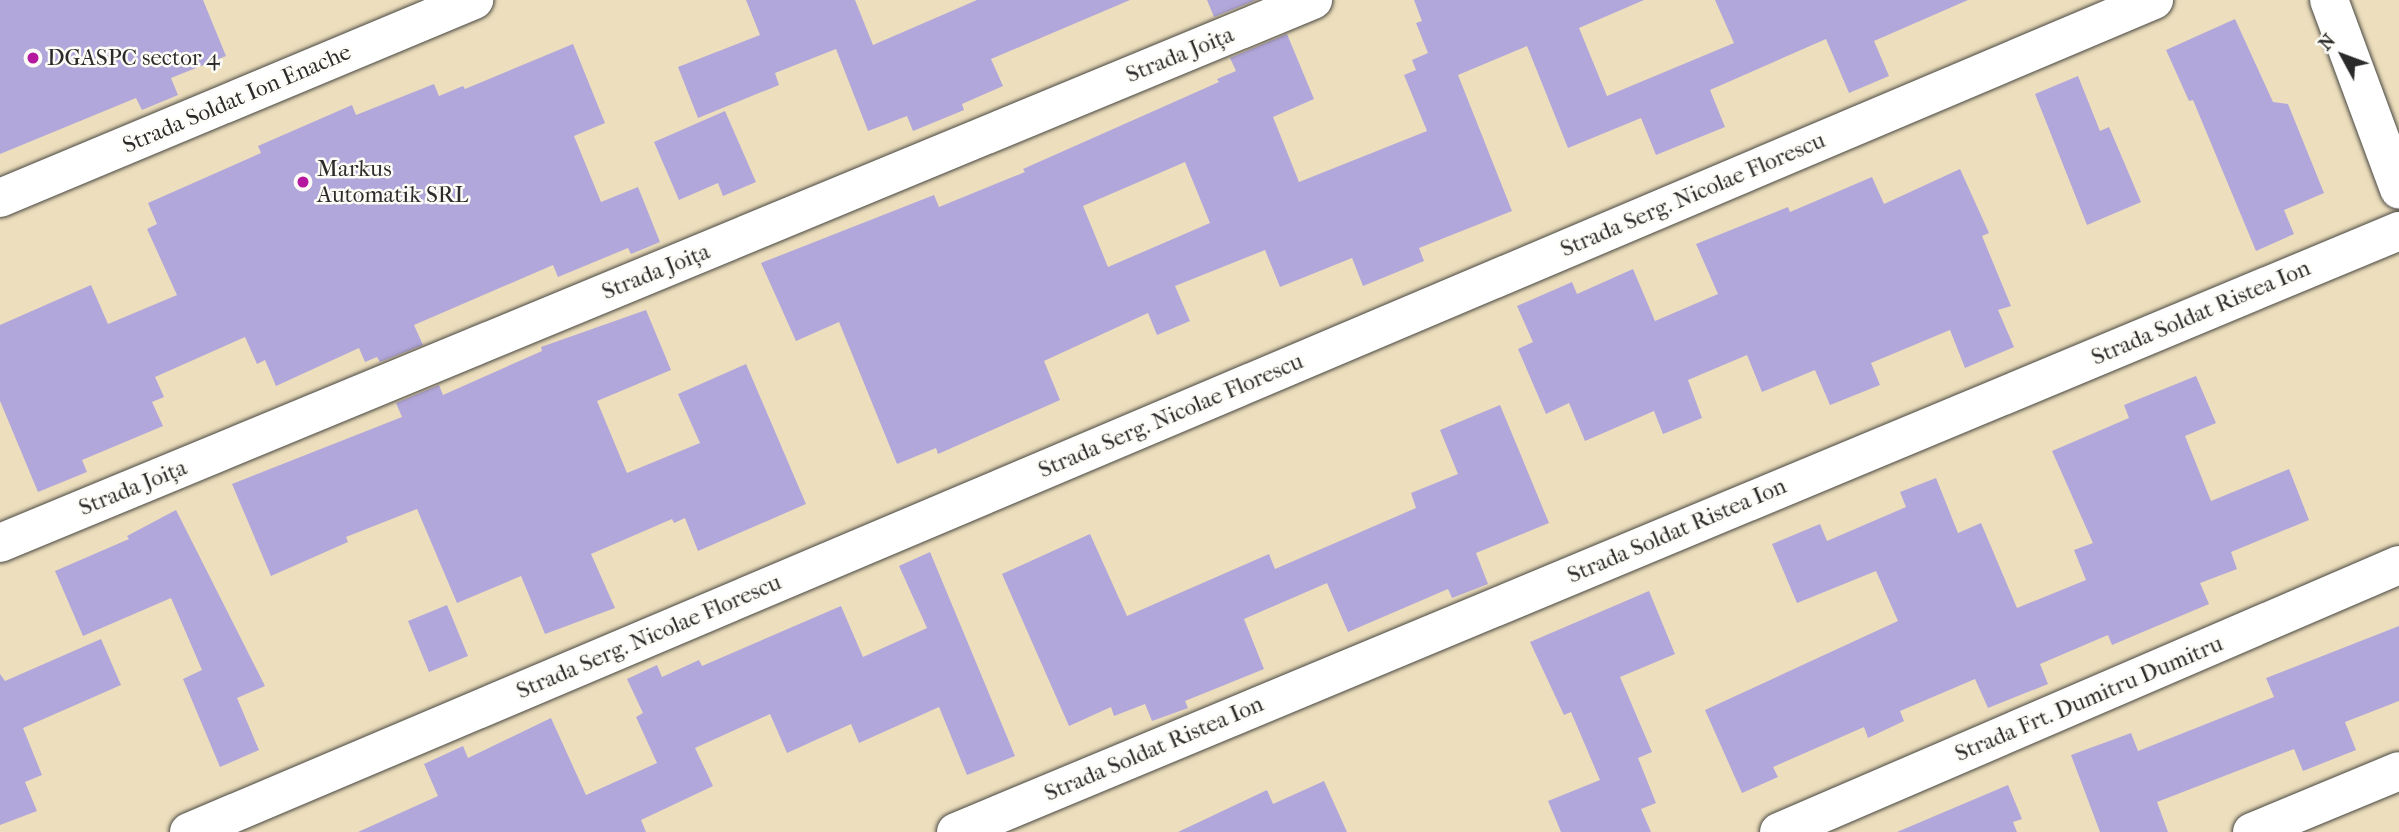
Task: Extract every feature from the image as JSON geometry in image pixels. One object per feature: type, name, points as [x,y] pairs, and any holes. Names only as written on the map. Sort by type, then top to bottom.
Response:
[{"type":"street","name":"Strada Soldat Ion Enache","points":[[0,198],[474,0]]},
{"type":"street","name":"Strada Joița","points":[[0,543],[1313,0]]},
{"type":"street","name":"Strada Serg. Nicolae Florescu","points":[[189,832],[2154,0]]},
{"type":"street","points":[[2329,0],[2399,189]]},
{"type":"street","name":"Strada Soldat Ristea Ion","points":[[956,832],[2399,231]]},
{"type":"street","name":"Strada Frt. Dumitru Dumitru","points":[[1779,832],[2399,565]]},
{"type":"street","points":[[2252,832],[2399,771]]},
{"type":"building","points":[[0,0],[203,0],[226,56],[171,78],[178,95],[142,110],[136,98],[0,154]]},
{"type":"building","points":[[746,0],[855,0],[873,45],[977,0],[1130,0],[991,59],[1003,86],[962,104],[964,110],[913,131],[907,116],[868,131],[836,49],[775,73],[779,85],[698,118],[678,67],[760,35]]},
{"type":"building","points":[[1207,0],[1256,0],[1214,17]]},
{"type":"building","points":[[1414,0],[1644,0],[1579,28],[1607,96],[1734,43],[1715,0],[1968,0],[1874,41],[1889,76],[1849,93],[1826,39],[1710,90],[1725,127],[1656,155],[1641,118],[1568,148],[1527,46],[1458,75],[1512,211],[1419,248],[1424,261],[1363,286],[1352,258],[1280,287],[1265,250],[1175,286],[1190,321],[1157,335],[1148,313],[1044,361],[1060,400],[938,454],[936,448],[897,464],[839,322],[796,341],[761,263],[934,195],[939,207],[1025,172],[1023,169],[1219,82],[1217,79],[1236,71],[1230,58],[1287,34],[1314,99],[1273,117],[1299,182],[1427,131],[1404,75],[1416,70],[1412,60],[1428,53],[1416,23],[1422,21]],"holes":[[[1185,162],[1210,223],[1108,267],[1083,206]]]},
{"type":"building","points":[[2235,19],[2273,102],[2288,104],[2324,193],[2284,210],[2294,234],[2256,251],[2193,100],[2189,101],[2166,50]]},
{"type":"building","points":[[573,44],[605,123],[574,136],[601,202],[638,187],[660,242],[631,254],[628,248],[558,277],[553,265],[414,325],[423,345],[380,362],[377,357],[365,362],[359,348],[276,386],[265,360],[257,364],[245,337],[155,377],[164,397],[152,402],[163,426],[82,460],[87,472],[38,492],[0,401],[0,325],[91,285],[108,324],[177,295],[147,229],[157,224],[148,203],[261,153],[258,146],[352,105],[356,115],[434,84],[439,96],[463,86],[465,89]]},
{"type":"building","points":[[2078,76],[2100,131],[2109,127],[2141,202],[2087,225],[2035,94]]},
{"type":"building","points":[[725,111],[756,182],[723,196],[718,183],[679,200],[654,142]]},
{"type":"building","points":[[1960,169],[1989,233],[1982,236],[2011,306],[1998,310],[2014,347],[1965,368],[1950,330],[1871,363],[1880,385],[1830,405],[1815,370],[1762,392],[1747,355],[1688,380],[1702,418],[1663,434],[1654,411],[1585,441],[1569,403],[1546,414],[1518,349],[1533,342],[1517,306],[1572,282],[1577,294],[1633,269],[1655,321],[1718,294],[1696,244],[1788,207],[1790,212],[1872,177],[1884,204]]},
{"type":"building","points":[[646,310],[671,370],[597,401],[627,473],[700,443],[678,394],[746,364],[806,504],[698,551],[685,518],[674,523],[672,519],[591,554],[615,608],[545,634],[521,576],[457,603],[417,509],[346,537],[348,542],[271,576],[232,484],[402,417],[396,403],[439,385],[443,395],[542,351],[541,347]]},
{"type":"building","points":[[2196,376],[2216,423],[2185,436],[2211,501],[2289,469],[2309,520],[2231,552],[2237,569],[2200,583],[2209,604],[2112,645],[2108,635],[2040,664],[2048,684],[1988,708],[1975,679],[1900,711],[1904,721],[1868,738],[1864,727],[1773,767],[1778,777],[1742,793],[1705,710],[1898,621],[1876,571],[1797,603],[1772,544],[1820,524],[1827,541],[1906,507],[1900,492],[1936,478],[1958,533],[1981,523],[2017,608],[2086,580],[2074,550],[2093,543],[2052,451],[2129,418],[2124,405]]},
{"type":"building","points":[[1500,405],[1549,523],[1476,553],[1488,584],[1452,598],[1448,589],[1348,632],[1327,583],[1244,619],[1264,669],[1185,701],[1188,708],[1152,721],[1145,704],[1114,716],[1111,707],[1069,726],[1002,574],[1090,534],[1127,616],[1269,554],[1275,569],[1416,508],[1411,493],[1458,474],[1440,430]]},
{"type":"building","points":[[176,510],[265,686],[237,698],[259,750],[220,767],[183,679],[202,670],[171,598],[83,636],[55,571],[129,539],[127,536]]},
{"type":"building","points":[[930,552],[1015,756],[967,775],[939,707],[859,743],[851,724],[787,753],[770,714],[695,748],[713,786],[641,820],[646,832],[358,832],[438,796],[424,764],[463,746],[468,758],[551,718],[586,795],[657,763],[636,717],[643,713],[627,679],[657,665],[662,677],[699,660],[702,666],[841,606],[863,657],[927,628],[899,566]]},
{"type":"building","points":[[1649,591],[1675,654],[1620,677],[1652,752],[1638,758],[1656,803],[1641,809],[1651,832],[1561,832],[1548,801],[1600,780],[1571,712],[1564,715],[1530,642]]},
{"type":"building","points":[[447,605],[468,656],[429,672],[408,621]]},
{"type":"building","points":[[2399,626],[2399,701],[2345,722],[2356,750],[2303,771],[2294,749],[2157,802],[2168,832],[2100,832],[2071,755],[2131,733],[2138,751],[2274,697],[2266,678]]},
{"type":"building","points":[[101,639],[121,685],[23,728],[42,775],[25,782],[37,811],[0,825],[0,674],[5,681]]},
{"type":"building","points":[[1324,781],[1347,832],[1178,832],[1267,790],[1273,804]]},
{"type":"building","points":[[2008,785],[2022,819],[2013,822],[2017,832],[1897,832]]},
{"type":"place","name":"DGASPC sector 4","points":[[33,58]]},
{"type":"place","name":"Markus Automatik SRL","points":[[303,182]]}]
